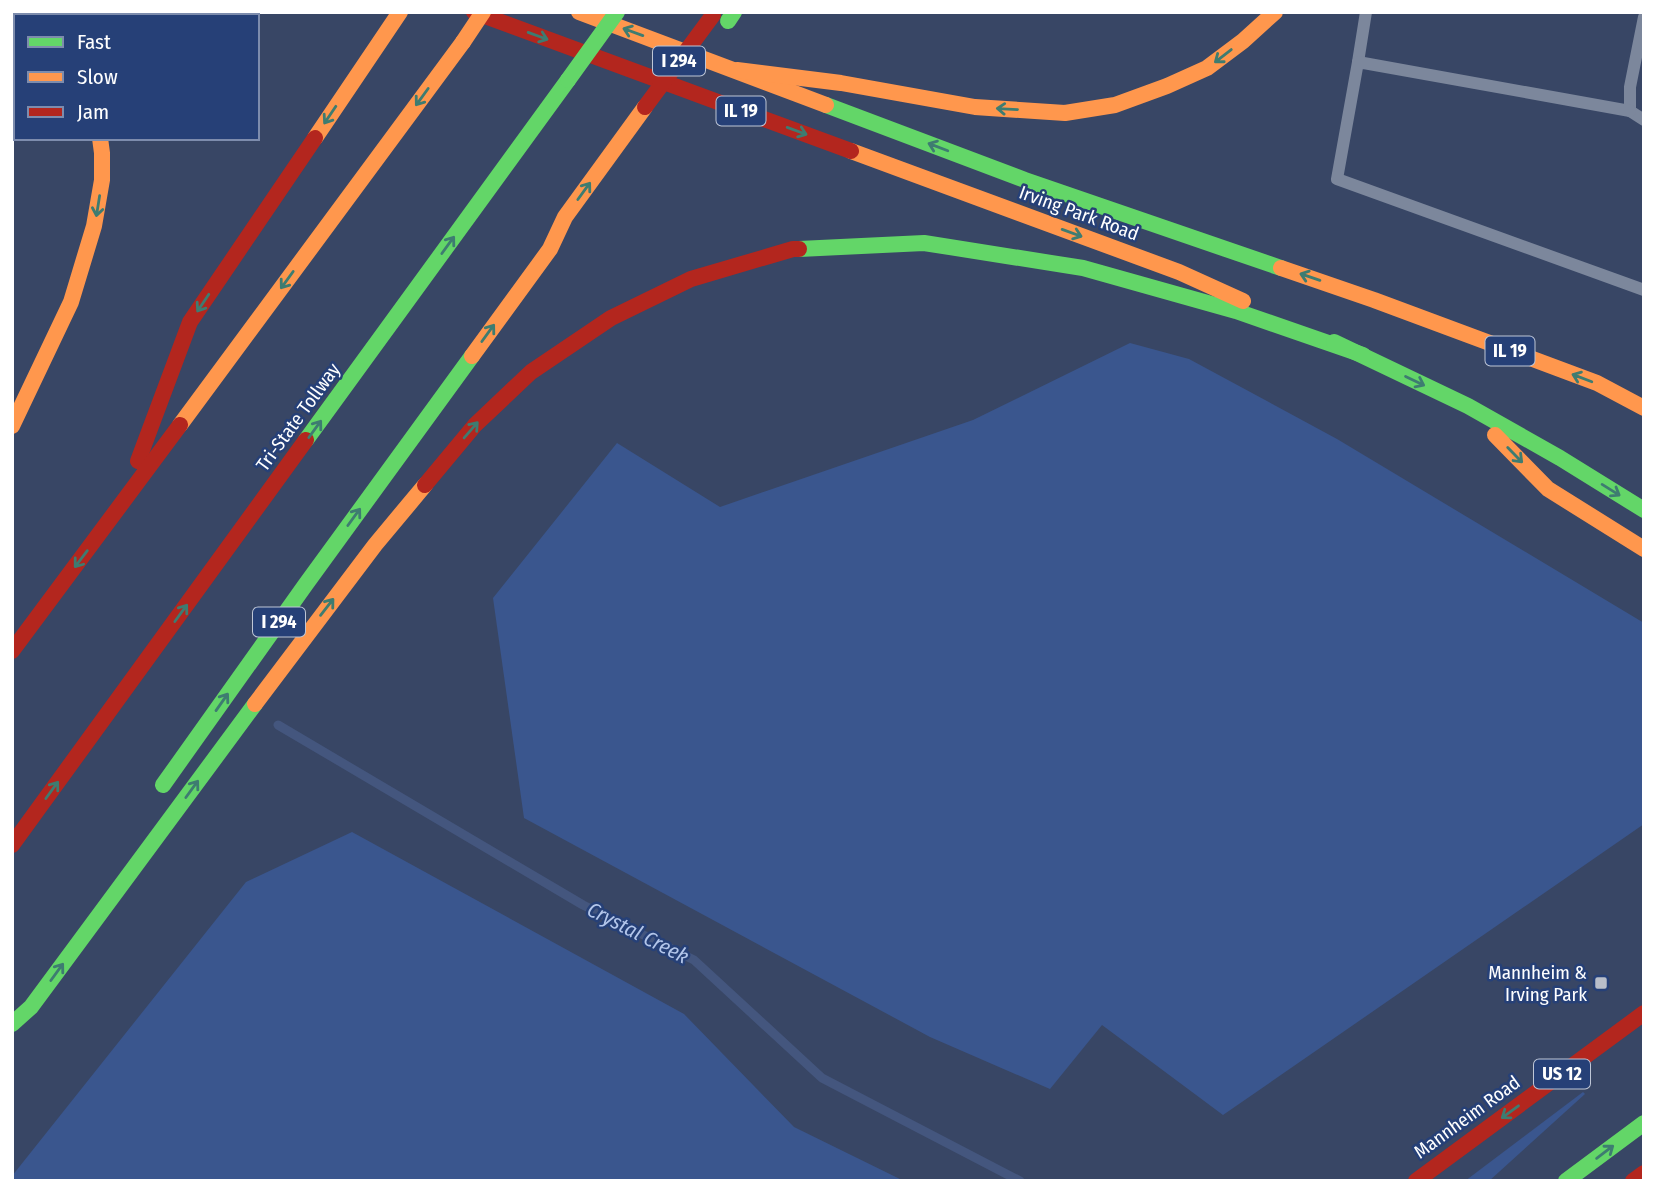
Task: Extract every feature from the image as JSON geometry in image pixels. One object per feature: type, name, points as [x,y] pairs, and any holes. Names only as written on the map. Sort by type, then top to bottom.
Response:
[{"type":"main road","name":"Irving Park Road","points":[[474,12],[1179,272],[1363,355],[1468,406],[1560,457],[1644,510]]},
{"type":"main road","points":[[12,651],[483,12]]},
{"type":"main road","name":"Irving Park Road","points":[[579,12],[1025,180],[1374,300],[1597,383],[1644,408]]},
{"type":"main road","name":"Tri-State Tollway","points":[[12,845],[617,12]]},
{"type":"main road","points":[[737,70],[841,83],[975,107],[1065,113],[1115,104],[1167,86],[1207,68],[1275,12]]},
{"type":"main road","points":[[122,505],[190,322],[398,15]]},
{"type":"main road","name":"I 294","points":[[156,796],[314,573],[550,249],[565,217],[652,110],[722,15]]},
{"type":"main road","points":[[615,175],[652,110]]},
{"type":"main road","points":[[12,426],[71,302],[94,226],[102,180],[100,140]]},
{"type":"main road","points":[[550,249],[577,227]]},
{"type":"main road","points":[[12,1024],[31,1007],[324,610],[475,425],[531,372],[611,318],[691,279],[793,249],[924,243],[1083,268],[1236,311],[1363,355]]},
{"type":"main road","points":[[1468,406],[1548,489],[1644,549]]},
{"type":"main road","name":"Mannheim Road","points":[[1416,1181],[1644,1013]]},
{"type":"main road","points":[[1566,1181],[1644,1123]]},
{"type":"main road","points":[[1633,1181],[1644,1173]]},
{"type":"lane","points":[[1366,12],[1337,179],[1644,290]]},
{"type":"lane","points":[[1630,111],[1630,87],[1644,17]]},
{"type":"lane","points":[[1358,62],[1630,111],[1644,120]]},
{"type":"shaded area","points":[[1130,343],[1189,359],[1337,439],[1644,623],[1644,824],[1223,1115],[1102,1025],[1050,1089],[930,1037],[524,818],[493,598],[617,443],[720,507],[973,420]]},
{"type":"shaded area","points":[[352,832],[684,1014],[794,1127],[904,1181],[12,1181],[12,1176],[246,882]]},
{"type":"shaded area","points":[[1583,1092],[1585,1094],[1489,1181],[1465,1181]]},
{"type":"waterway","name":"Crystal Creek","points":[[278,725],[583,905],[694,960],[822,1078],[1020,1181]]},
{"type":"traffic: fast","points":[[568,80],[617,12]]},
{"type":"traffic: fast","points":[[728,21],[734,12]]},
{"type":"traffic: fast","points":[[306,440],[568,80]]},
{"type":"traffic: fast","points":[[826,105],[1025,180],[1281,268]]},
{"type":"traffic: fast","points":[[799,249],[924,243],[1083,268],[1236,311],[1363,355]]},
{"type":"traffic: fast","points":[[1334,342],[1468,406],[1644,510]]},
{"type":"traffic: fast","points":[[163,785],[472,356]]},
{"type":"traffic: fast","points":[[12,1024],[31,1007],[255,704]]},
{"type":"traffic: fast","points":[[1566,1181],[1644,1123]]},
{"type":"traffic: slow","points":[[315,138],[400,12]]},
{"type":"traffic: slow","points":[[463,42],[483,12]]},
{"type":"traffic: slow","points":[[579,12],[826,105]]},
{"type":"traffic: slow","points":[[737,70],[841,83],[975,107],[1065,113],[1115,105],[1207,68],[1275,12]]},
{"type":"traffic: slow","points":[[180,425],[463,42]]},
{"type":"traffic: slow","points":[[472,356],[550,249],[565,217],[645,107]]},
{"type":"traffic: slow","points":[[12,426],[71,302],[94,226],[102,180],[100,140]]},
{"type":"traffic: slow","points":[[851,151],[1179,272],[1243,301]]},
{"type":"traffic: slow","points":[[1281,268],[1597,383],[1644,408]]},
{"type":"traffic: slow","points":[[1495,435],[1548,489],[1644,549]]},
{"type":"traffic: slow","points":[[255,704],[375,545],[425,485]]},
{"type":"traffic: jam","points":[[474,12],[851,151]]},
{"type":"traffic: jam","points":[[645,107],[713,15]]},
{"type":"traffic: jam","points":[[138,461],[190,322],[315,138]]},
{"type":"traffic: jam","points":[[425,485],[475,425],[531,372],[611,318],[691,279],[799,249]]},
{"type":"traffic: jam","points":[[12,651],[180,425]]},
{"type":"traffic: jam","points":[[12,845],[306,440]]},
{"type":"traffic: jam","points":[[1416,1181],[1644,1013]]},
{"type":"traffic: jam","points":[[1633,1181],[1644,1173]]},
{"type":"place","name":"Mannheim & Irving Park","points":[[1601,983]]}]
